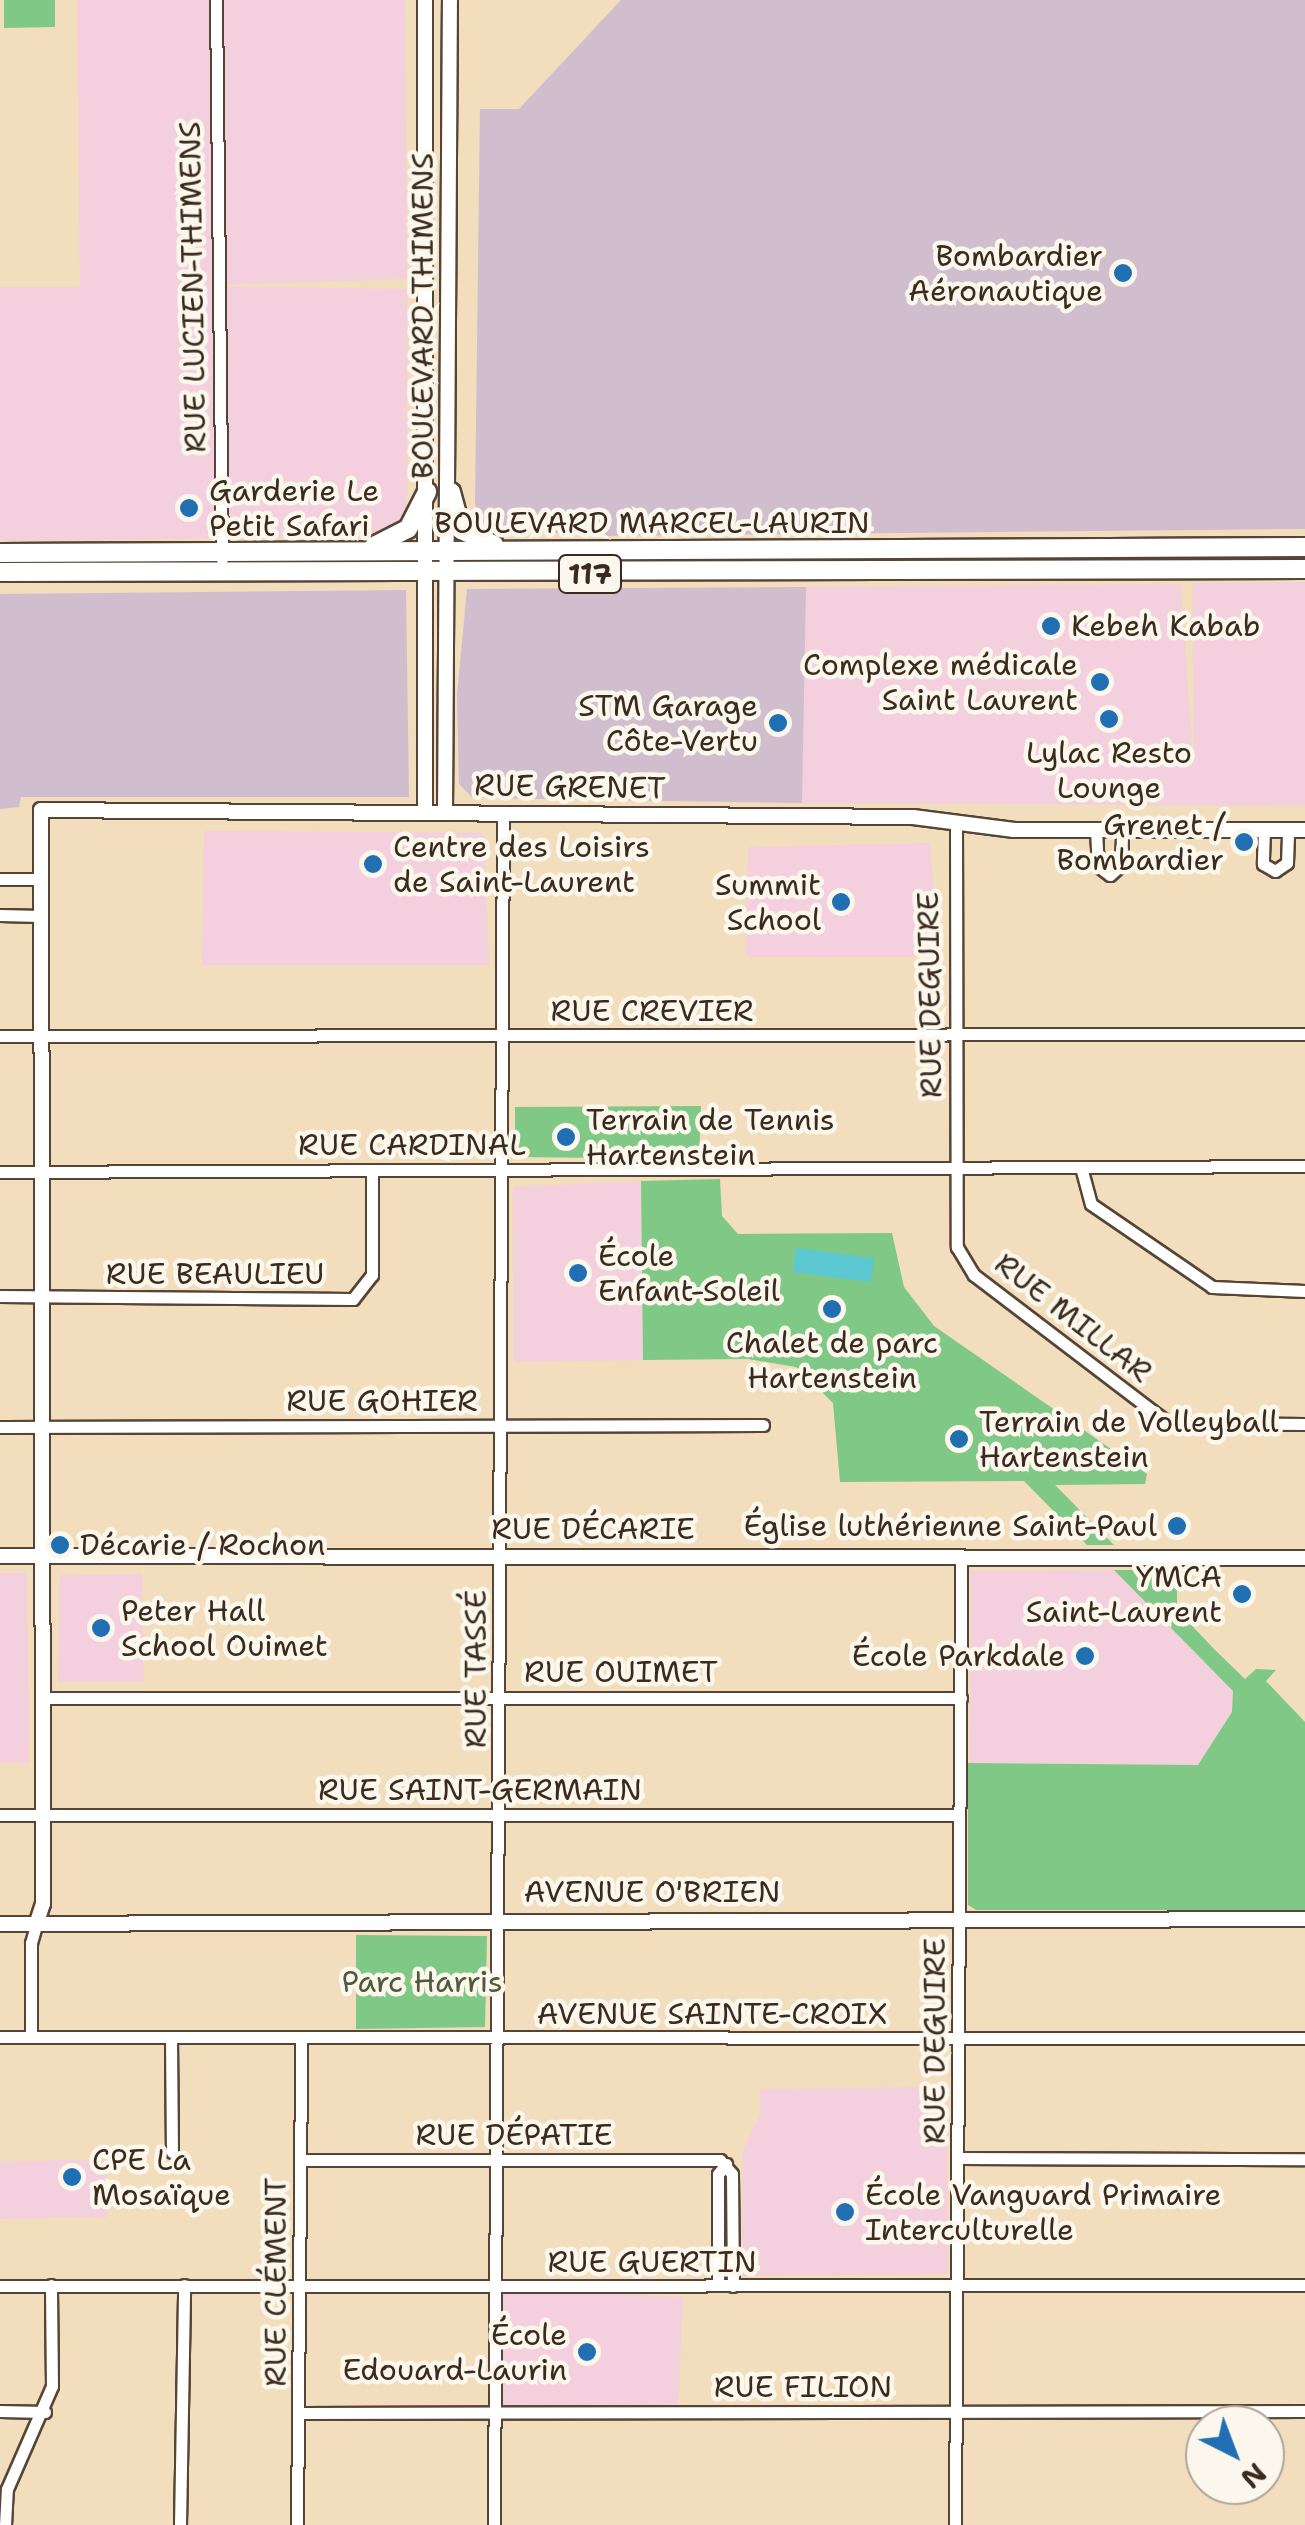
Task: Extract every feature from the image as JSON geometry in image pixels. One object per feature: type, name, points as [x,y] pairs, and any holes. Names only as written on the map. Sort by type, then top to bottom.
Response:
[{"type":"main road","points":[[344,551],[398,538],[417,518],[427,492]]},
{"type":"main road","points":[[452,492],[467,535],[529,551]]},
{"type":"main road","name":"BOULEVARD MARCEL-LAURIN","points":[[0,553],[1305,547]]},
{"type":"main road","points":[[813,550],[813,573]]},
{"type":"main road","name":"BOULEVARD MARCEL-LAURIN","points":[[0,572],[1305,570]]},
{"type":"street","name":"RUE LUCIEN-THIMENS","points":[[216,0],[222,573]]},
{"type":"street","name":"BOULEVARD THIMENS","points":[[425,0],[427,492],[437,552]]},
{"type":"street","name":"BOULEVARD THIMENS","points":[[426,812],[437,552],[452,492],[450,0]]},
{"type":"street","name":"BOULEVARD THIMENS","points":[[436,574],[445,812]]},
{"type":"street","name":"RUE GRENET","points":[[41,879],[40,810],[445,812],[956,822],[1096,830],[1305,830]]},
{"type":"street","name":"RUE TASSÉ","points":[[494,2525],[496,2039],[501,1919],[503,814]]},
{"type":"street","name":"RUE DEGUIRE","points":[[956,822],[957,1167]]},
{"type":"street","points":[[1096,830],[1098,866],[1110,875],[1121,865],[1122,830]]},
{"type":"street","points":[[1264,830],[1262,859],[1275,871],[1287,863],[1288,830]]},
{"type":"street","points":[[0,879],[41,879],[42,916],[42,1815],[38,1922],[31,1943],[31,2036]]},
{"type":"street","points":[[0,915],[42,916]]},
{"type":"street","name":"RUE CREVIER","points":[[0,1036],[1305,1034]]},
{"type":"street","name":"RUE CARDINAL","points":[[0,1172],[1305,1166]]},
{"type":"street","name":"RUE MILLAR","points":[[957,1167],[958,1247],[974,1275],[1168,1423],[1305,1424]]},
{"type":"street","points":[[1080,1168],[1091,1204],[1212,1288],[1305,1291]]},
{"type":"street","name":"RUE BEAULIEU","points":[[0,1296],[353,1298],[372,1276],[372,1170]]},
{"type":"street","name":"RUE GOHIER","points":[[0,1427],[764,1424]]},
{"type":"street","name":"RUE DÉCARIE","points":[[0,1556],[1305,1558]]},
{"type":"street","name":"RUE DEGUIRE","points":[[955,2525],[960,1558]]},
{"type":"street","name":"RUE OUIMET","points":[[42,1698],[961,1698]]},
{"type":"street","name":"RUE SAINT-GERMAIN","points":[[0,1815],[960,1815]]},
{"type":"street","name":"AVENUE O'BRIEN","points":[[0,1924],[501,1919],[1305,1919]]},
{"type":"street","name":"AVENUE SAINTE-CROIX","points":[[0,2036],[1305,2038]]},
{"type":"street","points":[[171,2038],[172,2152]]},
{"type":"street","name":"RUE CLÉMENT","points":[[297,2525],[301,2413],[301,2039]]},
{"type":"street","points":[[959,2158],[1305,2159]]},
{"type":"street","name":"RUE DÉPATIE","points":[[301,2160],[726,2164],[732,2174],[718,2285]]},
{"type":"street","name":"RUE DÉPATIE","points":[[725,2227],[733,2286]]},
{"type":"street","points":[[5,2525],[6,2489],[45,2412],[52,2386],[51,2285]]},
{"type":"street","points":[[180,2525],[184,2285]]},
{"type":"street","name":"RUE GUERTIN","points":[[0,2286],[1305,2285]]},
{"type":"street","points":[[0,2411],[45,2412]]},
{"type":"street","name":"RUE FILION","points":[[301,2413],[1305,2411]]},
{"type":"shaded area","points":[[77,0],[405,0],[407,279],[189,286],[407,289],[407,514],[384,536],[0,541],[0,287],[80,287]]},
{"type":"shaded area","points":[[621,0],[1305,0],[1305,529],[600,536],[486,528],[475,504],[480,109],[519,109]]},
{"type":"shaded area","points":[[1305,582],[1305,806],[802,803],[806,587],[1181,584],[1194,777],[1193,583]]},
{"type":"shaded area","name":"STM Garage Côte-Vertu","points":[[806,587],[802,803],[473,798],[459,784],[457,695],[467,589]]},
{"type":"shaded area","points":[[406,590],[409,797],[21,797],[19,807],[0,809],[0,594]]},
{"type":"shaded area","points":[[204,831],[483,833],[489,965],[202,965]]},
{"type":"shaded area","name":"Summit School","points":[[930,843],[938,957],[746,957],[748,847]]},
{"type":"shaded area","name":"École Enfant-Soleil","points":[[641,1181],[643,1360],[514,1362],[513,1187]]},
{"type":"shaded area","name":"École Parkdale","points":[[1114,1570],[1233,1691],[1233,1712],[1198,1765],[970,1763],[971,1571]]},
{"type":"shaded area","points":[[0,1573],[27,1573],[29,1763],[0,1762]]},
{"type":"shaded area","name":"Peter Hall School Ouimet","points":[[142,1574],[143,1682],[58,1682],[60,1575]]},
{"type":"shaded area","name":"École Vanguard Primaire Interculturelle","points":[[947,2087],[948,2274],[742,2276],[743,2150],[760,2114],[760,2089]]},
{"type":"shaded area","points":[[106,2159],[107,2217],[0,2219],[0,2162]]},
{"type":"shaded area","name":"École Edouard-Laurin","points":[[494,2288],[683,2297],[678,2404],[495,2410]]},
{"type":"green space","points":[[4,0],[55,0],[55,27],[4,28]]},
{"type":"green space","points":[[701,1106],[699,1159],[515,1157],[515,1107]]},
{"type":"green space","points":[[720,1179],[722,1216],[738,1234],[892,1233],[904,1287],[934,1326],[1147,1474],[1145,1484],[1055,1485],[1114,1545],[1087,1545],[1024,1481],[840,1482],[833,1403],[796,1367],[748,1359],[643,1360],[641,1181]]},
{"type":"green space","points":[[1114,1570],[1177,1570],[1177,1610],[1214,1649],[1245,1679],[1256,1669],[1276,1670],[1266,1681],[1305,1722],[1305,1910],[976,1910],[968,1905],[968,1763],[1198,1765],[1232,1712],[1233,1691]]},
{"type":"green space","name":"Parc Harris","points":[[356,1935],[487,1936],[485,2027],[356,2029]]},
{"type":"water","points":[[796,1248],[874,1258],[871,1282],[793,1272]]},
{"type":"place","name":"Bombardier Aéronautique","points":[[1123,273]]},
{"type":"place","name":"Garderie Le Petit Safari","points":[[189,508]]},
{"type":"place","name":"Kebeh Kabab","points":[[1051,626]]},
{"type":"place","name":"Complexe médicale Saint Laurent","points":[[1100,682]]},
{"type":"place","name":"Lylac Resto Lounge","points":[[1109,719]]},
{"type":"place","name":"STM Garage Côte-Vertu","points":[[778,723]]},
{"type":"place","name":"Grenet / Bombardier","points":[[1244,842]]},
{"type":"place","name":"Centre des Loisirs de Saint-Laurent","points":[[373,864]]},
{"type":"place","name":"Summit School","points":[[841,902]]},
{"type":"place","name":"Terrain de Tennis Hartenstein","points":[[566,1137]]},
{"type":"place","name":"École Enfant-Soleil","points":[[578,1273]]},
{"type":"place","name":"Chalet de parc Hartenstein","points":[[832,1309]]},
{"type":"place","name":"Terrain de Volleyball Hartenstein","points":[[959,1439]]},
{"type":"place","name":"Église luthérienne Saint-Paul","points":[[1177,1526]]},
{"type":"place","name":"Décarie / Rochon","points":[[60,1545]]},
{"type":"place","name":"YMCA Saint-Laurent","points":[[1242,1594]]},
{"type":"place","name":"Peter Hall School Ouimet","points":[[101,1628]]},
{"type":"place","name":"École Parkdale","points":[[1085,1656]]},
{"type":"place","name":"CPE La Mosaïque","points":[[72,2177]]},
{"type":"place","name":"École Vanguard Primaire Interculturelle","points":[[845,2212]]},
{"type":"place","name":"École Edouard-Laurin","points":[[587,2352]]}]
